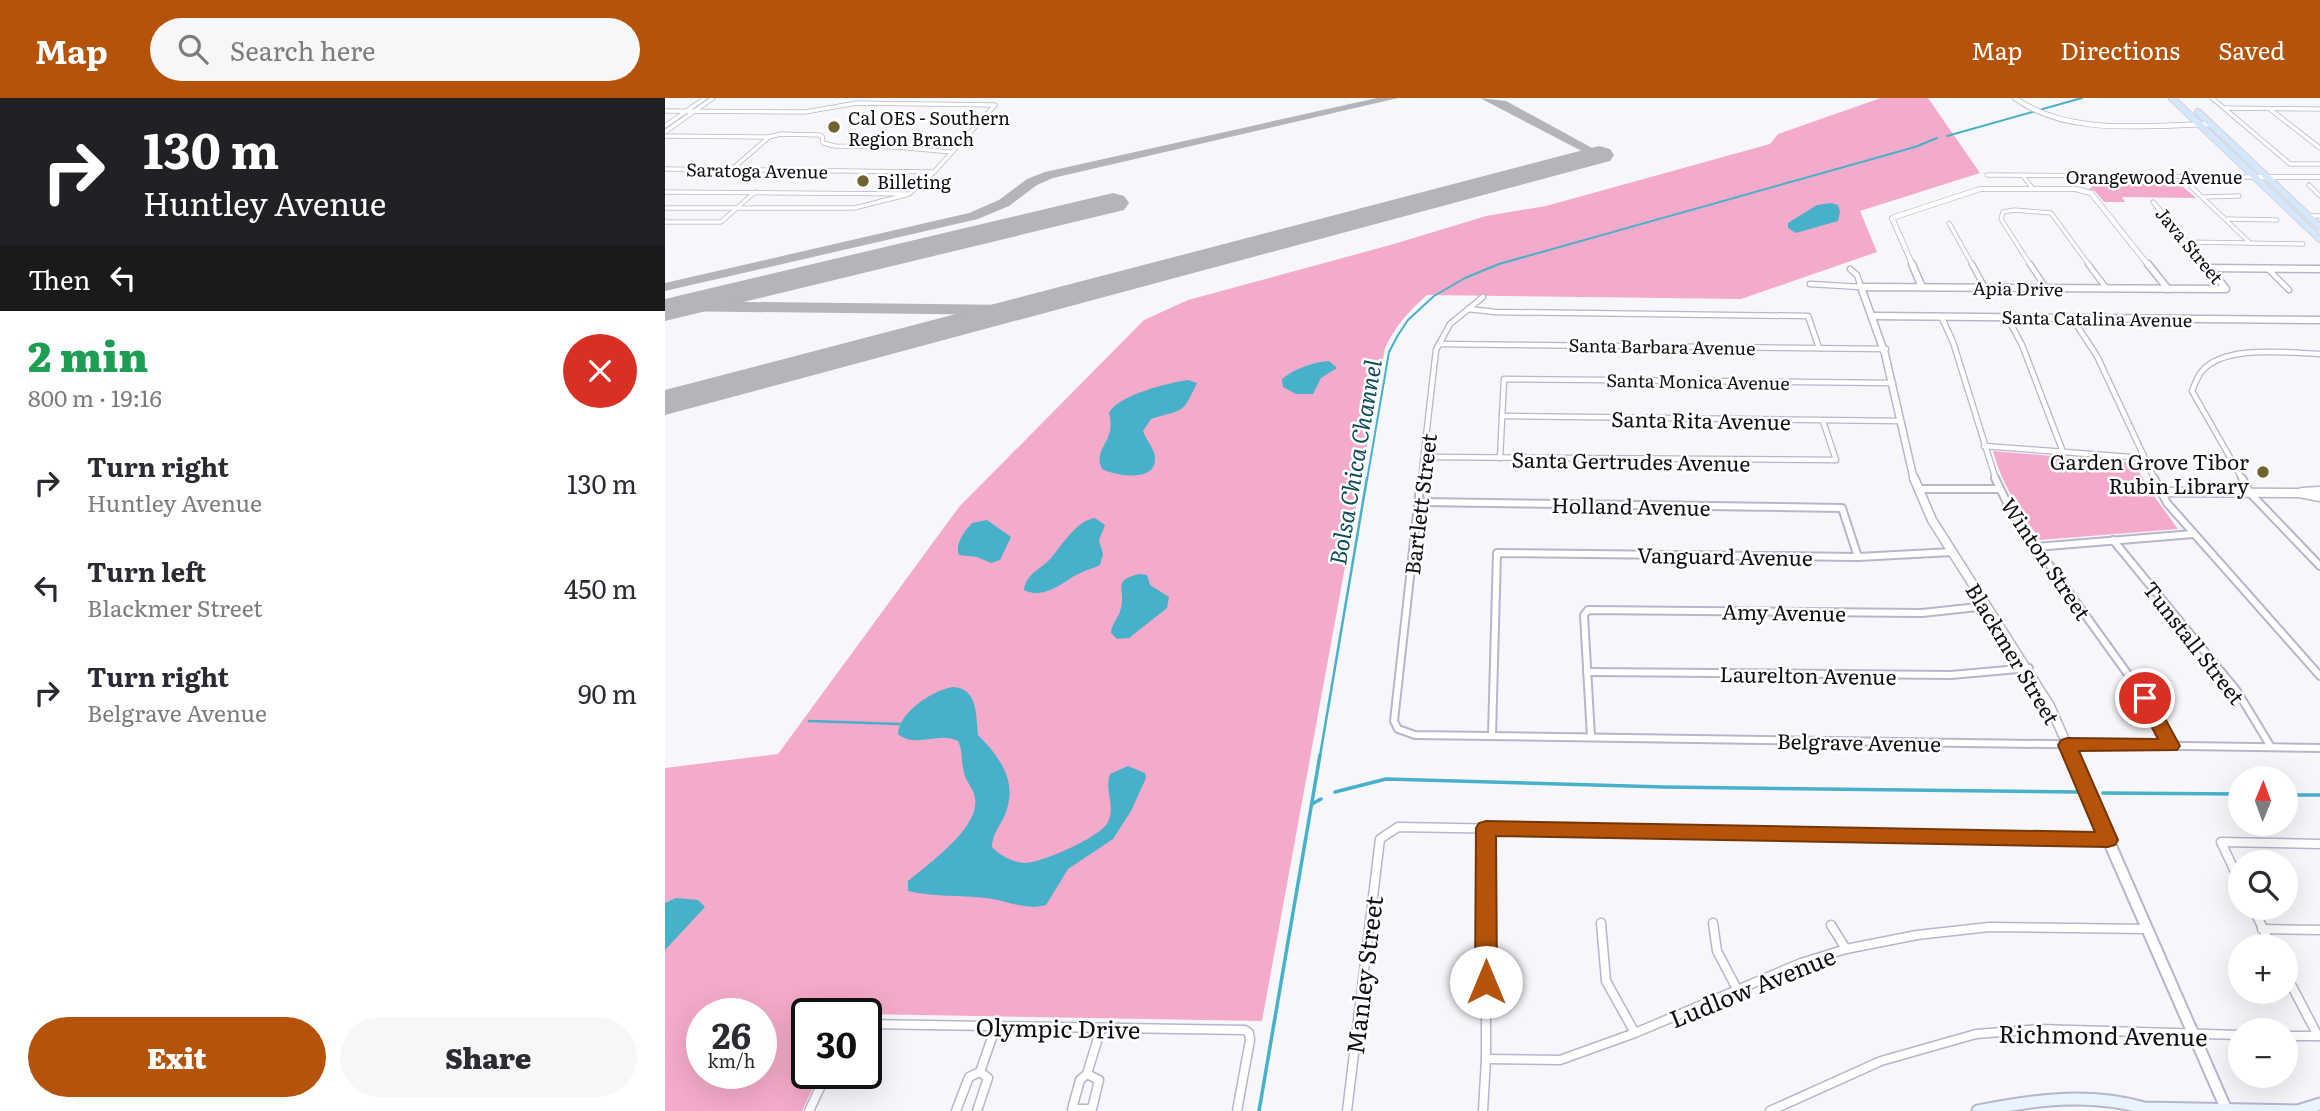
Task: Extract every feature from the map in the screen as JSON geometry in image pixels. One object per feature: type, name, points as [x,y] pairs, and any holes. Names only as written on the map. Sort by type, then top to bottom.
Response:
[{"type":"main road","points":[[2172,98],[2320,239]]},
{"type":"main road","points":[[2182,98],[2320,227]]},
{"type":"main road","points":[[1978,1111],[2038,1101],[2083,1098],[2121,1100],[2141,1110],[2301,1111],[2320,1104]]},
{"type":"street","points":[[665,126],[705,98]]},
{"type":"street","points":[[665,134],[713,98]]},
{"type":"street","points":[[2015,98],[2036,111],[2097,123],[2211,124]]},
{"type":"street","points":[[2212,98],[2290,164],[2320,164]]},
{"type":"street","points":[[665,111],[812,112],[857,103],[995,105],[924,182],[909,194],[882,203],[854,208],[665,208]]},
{"type":"street","points":[[2224,108],[2319,110]]},
{"type":"street","points":[[2269,108],[2320,148]]},
{"type":"street","points":[[665,134],[769,137],[781,134],[819,135],[822,136],[823,143],[835,146],[904,147],[953,152]]},
{"type":"street","points":[[731,170],[769,137]]},
{"type":"street","name":"Saratoga Avenue","points":[[665,169],[934,172]]},
{"type":"street","name":"Orangewood Avenue","points":[[1987,175],[2320,177]]},
{"type":"street","points":[[2023,176],[2033,189]]},
{"type":"street","points":[[2181,177],[2228,219],[2250,243]]},
{"type":"street","points":[[2309,185],[2320,196]]},
{"type":"street","points":[[1922,287],[1892,218],[1980,189],[2033,189],[2087,191],[2139,250],[2144,262],[2168,289]]},
{"type":"street","points":[[665,222],[721,222],[755,192]]},
{"type":"street","points":[[665,194],[909,194]]},
{"type":"street","points":[[2201,197],[2239,196]]},
{"type":"street","name":"Java Street","points":[[2153,202],[2226,289]]},
{"type":"street","points":[[2046,288],[2000,217],[2003,212],[2048,211],[2061,224],[2107,289]]},
{"type":"street","points":[[2308,216],[2320,216]]},
{"type":"street","points":[[2228,219],[2277,220]]},
{"type":"street","points":[[1949,223],[1985,288]]},
{"type":"street","points":[[2189,242],[2303,244]]},
{"type":"street","points":[[2210,268],[2320,269]]},
{"type":"street","points":[[2267,268],[2289,290]]},
{"type":"street","name":"Blackmer Street","points":[[1850,269],[1857,275],[1886,349],[1900,422],[1918,489],[1932,520],[2029,668],[2050,706],[2196,1034],[2227,1110]]},
{"type":"street","name":"Apia Drive","points":[[1810,284],[2226,289]]},
{"type":"street","name":"Bartlett Street","points":[[1398,729],[1394,721],[1439,344],[1450,324],[1483,297]]},
{"type":"street","points":[[1468,309],[1495,312],[1808,316],[1819,348]]},
{"type":"street","name":"Santa Catalina Avenue","points":[[1875,316],[2320,320]]},
{"type":"street","name":"Winton Street","points":[[1941,316],[1953,342],[1984,446],[2012,513],[2145,698],[2171,746]]},
{"type":"street","points":[[2007,317],[2022,345],[2063,452]]},
{"type":"street","points":[[2072,318],[2098,356],[2161,492],[2193,534],[2320,676]]},
{"type":"street","name":"Santa Barbara Avenue","points":[[1439,344],[1886,349]]},
{"type":"street","points":[[2320,354],[2246,354],[2221,358],[2203,370],[2192,391],[2250,493],[2320,566]]},
{"type":"street","name":"Santa Monica Avenue","points":[[1502,416],[1504,379],[1893,383]]},
{"type":"street","points":[[1500,458],[1502,416]]},
{"type":"street","name":"Santa Rita Avenue","points":[[1502,416],[1900,422]]},
{"type":"street","name":"Santa Gertrudes Avenue","points":[[1426,457],[1836,460],[1823,421]]},
{"type":"street","points":[[1984,446],[2143,458]]},
{"type":"street","points":[[1918,489],[2000,489]]},
{"type":"street","points":[[2161,492],[2320,491]]},
{"type":"street","points":[[2299,493],[2320,497]]},
{"type":"street","name":"Holland Avenue","points":[[1420,502],[1842,508],[1858,557]]},
{"type":"street","points":[[2036,547],[2193,534]]},
{"type":"street","name":"Tunstall Street","points":[[2113,540],[2237,691],[2271,747]]},
{"type":"street","name":"Vanguard Avenue","points":[[1492,735],[1497,552],[1858,557],[1952,552]]},
{"type":"street","name":"Amy Avenue","points":[[1587,672],[1584,615],[1588,610],[1599,608],[1922,613],[1987,606]]},
{"type":"street","name":"Laurelton Avenue","points":[[1587,672],[1951,675],[2029,668]]},
{"type":"street","points":[[1587,672],[1591,737]]},
{"type":"street","name":"Belgrave Avenue","points":[[1398,729],[1415,735],[2320,748]]},
{"type":"street","name":"Manley Street","points":[[1347,1111],[1380,839],[1398,827],[1486,828]]},
{"type":"street","points":[[1483,1111],[1486,1059],[1486,828],[2108,840]]},
{"type":"street","points":[[2228,857],[2221,842],[2320,844]]},
{"type":"street","points":[[2258,920],[2265,934]]},
{"type":"street","points":[[1601,923],[1606,981],[1635,1033]]},
{"type":"street","points":[[1713,923],[1717,951],[1737,989]]},
{"type":"street","points":[[1831,926],[1846,949]]},
{"type":"street","name":"Ludlow Avenue","points":[[1486,1059],[1560,1060],[1635,1033],[1801,963],[1846,949],[1917,935],[1989,927],[2149,929]]},
{"type":"street","points":[[2262,929],[2320,930]]},
{"type":"street","points":[[2298,998],[2319,1036],[2298,1036]]},
{"type":"street","name":"Olympic Drive","points":[[882,1024],[1245,1030],[1249,1033],[1250,1040],[1237,1111]]},
{"type":"street","points":[[956,1111],[969,1077],[980,1072],[996,1026]]},
{"type":"street","points":[[1087,1074],[1101,1028]]},
{"type":"street","name":"Richmond Avenue","points":[[1770,1111],[1881,1061],[1976,1034],[2039,1029],[2228,1035]]},
{"type":"street","points":[[977,1111],[988,1078],[980,1072]]},
{"type":"street","points":[[810,1111],[820,1089]]},
{"type":"shaded area","points":[[1881,98],[1928,98],[1980,173],[1860,211],[1877,252],[1741,299],[1427,295],[1393,333],[1385,348],[1262,1021],[882,1014],[882,998],[791,998],[791,1089],[812,1089],[802,1111],[665,1111],[665,768],[778,754],[959,507],[1144,320],[1188,300],[1486,216],[1546,206],[1770,144],[1778,134]]},
{"type":"shaded area","points":[[2085,179],[2175,180],[2196,198],[2122,197],[2125,202],[2104,202],[2095,191],[2089,189],[2092,187]]},
{"type":"shaded area","points":[[1993,451],[2134,463],[2178,529],[2040,540],[2007,486]]},
{"type":"water","points":[[1817,205],[1838,205],[1838,221],[1796,233],[1788,228],[1788,223]]},
{"type":"water","points":[[1329,361],[1337,368],[1321,378],[1313,394],[1296,394],[1283,387],[1282,379],[1292,372],[1310,364]]},
{"type":"water","points":[[1188,380],[1197,383],[1184,406],[1151,419],[1143,431],[1155,455],[1154,466],[1149,471],[1134,476],[1102,469],[1100,455],[1110,431],[1109,413],[1114,407],[1133,395]]},
{"type":"water","points":[[1095,518],[1105,525],[1099,540],[1103,554],[1100,565],[1045,592],[1031,593],[1024,590],[1031,575],[1051,558],[1070,534],[1082,523]]},
{"type":"water","points":[[987,520],[1011,537],[1000,560],[991,563],[977,557],[959,555],[959,542],[966,530],[972,523]]},
{"type":"water","points":[[1139,574],[1147,575],[1150,585],[1169,597],[1167,608],[1129,638],[1117,639],[1111,633],[1121,608],[1122,583],[1125,579]]},
{"type":"water","points":[[953,687],[967,692],[971,698],[976,712],[978,735],[994,753],[1005,772],[1008,805],[994,835],[992,847],[1007,858],[1021,863],[1034,862],[1058,854],[1095,835],[1108,822],[1110,816],[1110,774],[1128,766],[1145,773],[1146,778],[1131,811],[1113,839],[1068,869],[1046,905],[1031,907],[986,898],[908,891],[908,881],[962,833],[974,809],[975,798],[964,773],[958,741],[951,738],[912,740],[898,734],[904,718],[918,703]]},
{"type":"water","points":[[676,898],[698,900],[705,907],[665,950],[665,903]]},
{"type":"waterway","name":"Bolsa Chica Channel","points":[[1947,136],[2082,98]]},
{"type":"waterway","name":"Bolsa Chica Channel","points":[[1367,480],[1389,352],[1408,320],[1434,296],[1465,278],[1499,264],[1915,147],[1937,138]]},
{"type":"waterway","name":"Bolsa Chica Channel","points":[[1320,756],[1367,478]]},
{"type":"waterway","points":[[809,721],[900,724]]},
{"type":"waterway","name":"Bolsa Chica Channel","points":[[1259,1111],[1320,755]]},
{"type":"waterway","points":[[1335,792],[1386,779],[1664,787],[2077,792]]},
{"type":"waterway","points":[[2103,793],[2228,794]]},
{"type":"waterway","points":[[2298,795],[2320,795]]},
{"type":"waterway","points":[[1312,804],[1321,799]]},
{"type":"taxiway","points":[[665,287],[973,216],[1004,203],[1032,182],[1049,175],[1392,98]]},
{"type":"taxiway","points":[[1486,98],[1502,103],[1599,155]]},
{"type":"taxiway","points":[[665,306],[1014,310]]},
{"type":"runway","points":[[665,403],[1599,155]]},
{"type":"runway","points":[[665,310],[1113,203]]},
{"type":"place","name":"Cal OES - Southern Region Branch","points":[[834,127]]},
{"type":"place","name":"Billeting","points":[[863,181]]},
{"type":"place","name":"Garden Grove Tibor Rubin Library","points":[[2263,472]]},
{"type":"route","points":[[1486,982],[1486,828],[2108,840],[2067,745],[2171,746],[2145,698]]}]
